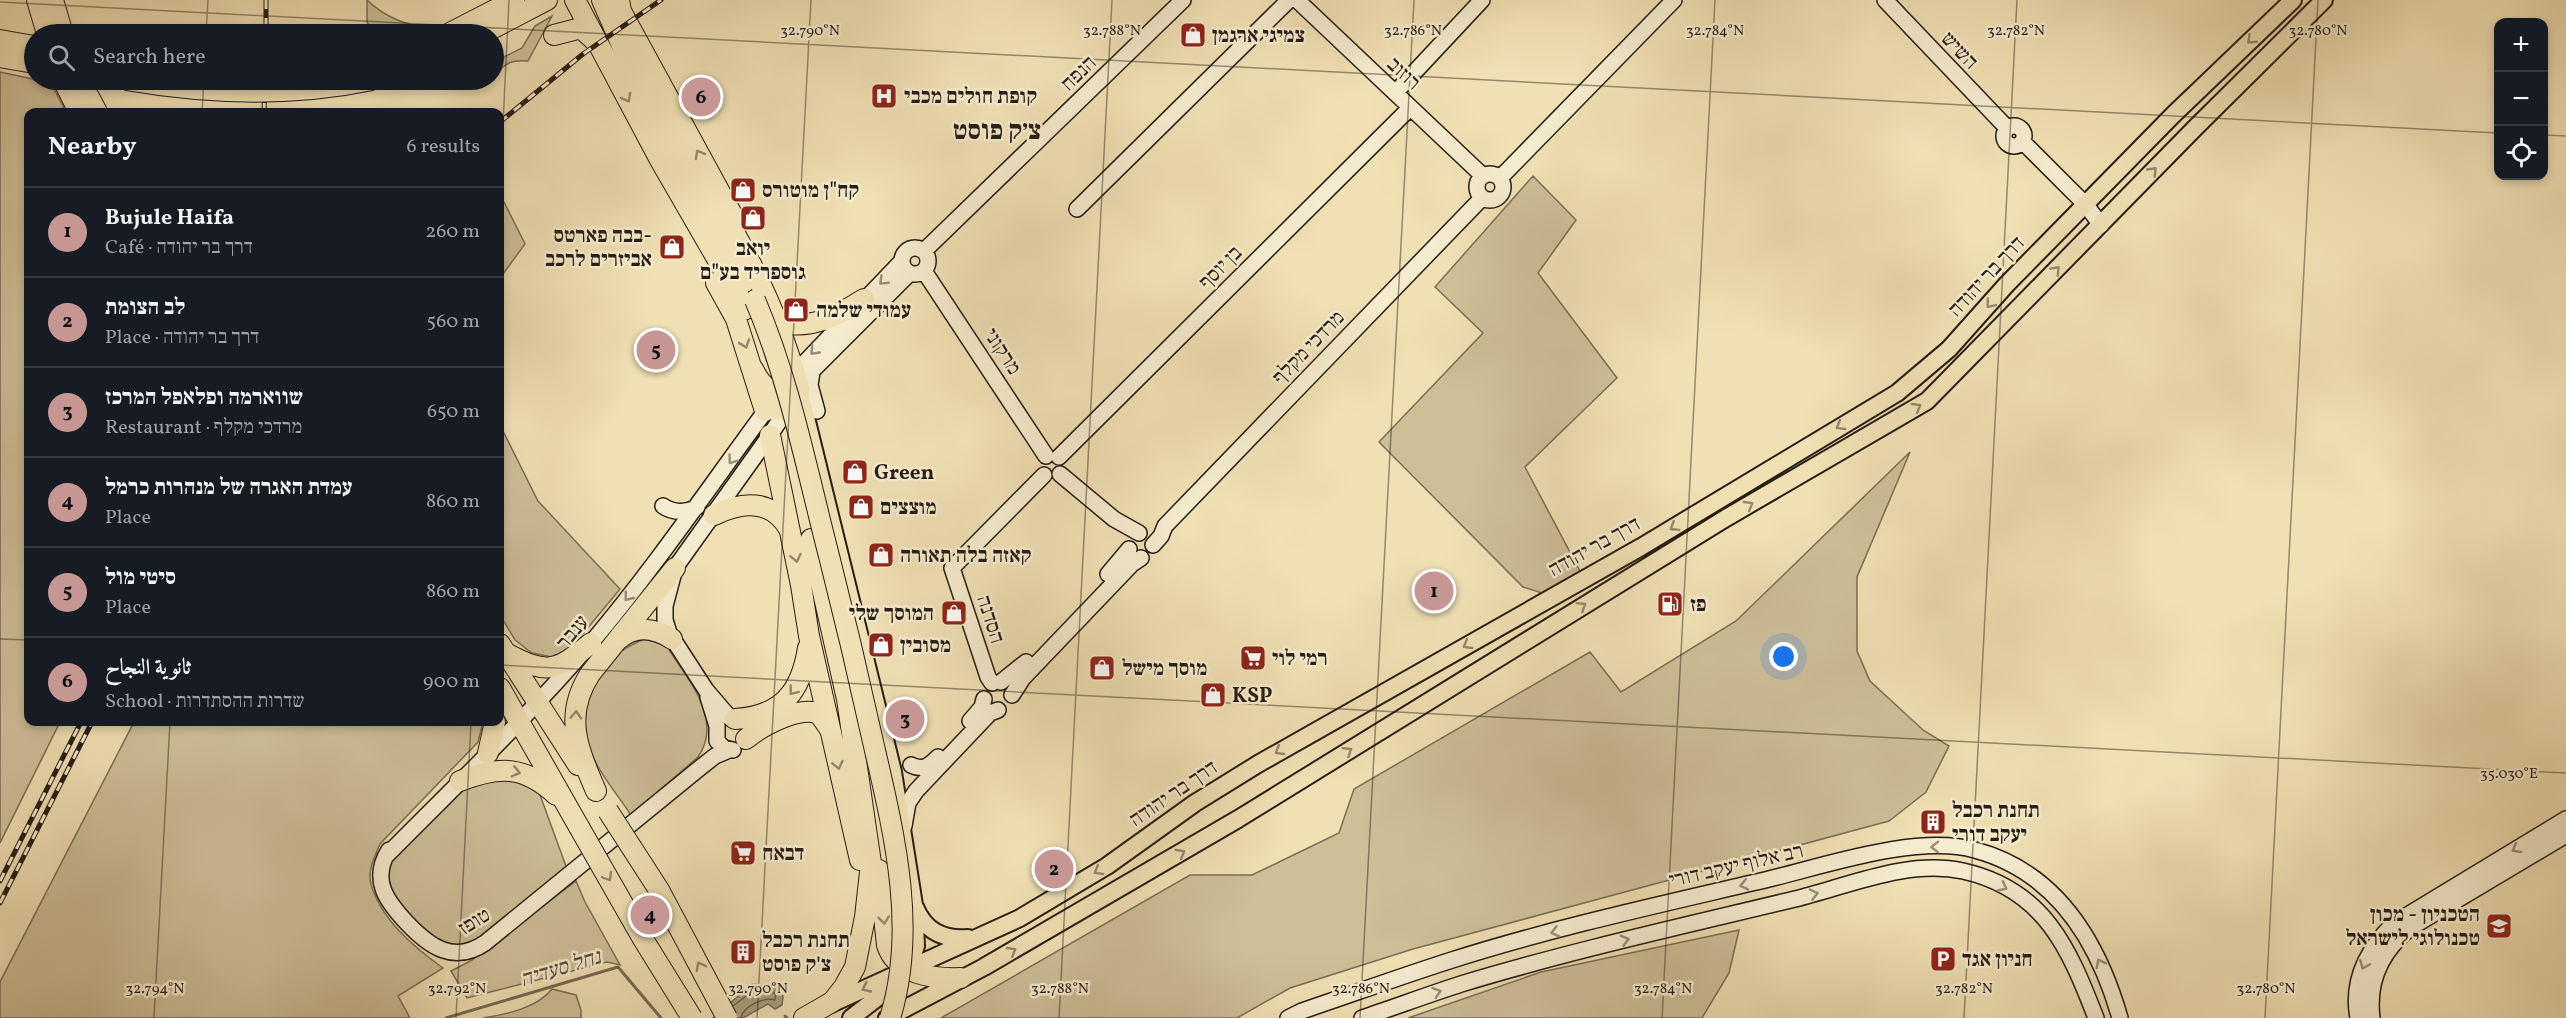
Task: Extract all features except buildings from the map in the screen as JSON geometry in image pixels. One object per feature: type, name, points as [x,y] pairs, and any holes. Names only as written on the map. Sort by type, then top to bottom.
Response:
[{"type":"highway","points":[[37,0],[44,24]]},
{"type":"highway","points":[[53,0],[60,24]]},
{"type":"highway","points":[[467,24],[514,0]]},
{"type":"highway","points":[[501,24],[547,0]]},
{"type":"highway","points":[[602,0],[627,57],[751,305],[833,631],[847,699],[871,863],[865,916],[855,967],[838,995],[825,1007],[804,1018]]},
{"type":"highway","points":[[619,0],[621,11],[656,78],[734,217],[741,244]]},
{"type":"highway","points":[[578,1],[599,47],[660,160],[769,333],[795,421],[849,636],[890,814],[904,944],[898,993],[889,1018]]},
{"type":"highway","points":[[554,35],[581,28],[599,47]]},
{"type":"highway","points":[[1,49],[24,47]]},
{"type":"highway","points":[[1,49],[24,59]]},
{"type":"highway","points":[[68,90],[77,108]]},
{"type":"highway","points":[[85,90],[95,108]]},
{"type":"highway","points":[[215,90],[241,92],[286,90]]},
{"type":"highway","points":[[660,160],[671,198],[736,319],[765,411]]},
{"type":"highway","points":[[681,164],[707,189],[741,244],[802,377],[782,402],[764,388],[753,369]]},
{"type":"highway","points":[[778,321],[792,325],[818,322],[836,316],[864,299]]},
{"type":"highway","points":[[770,435],[801,585],[809,636],[861,866],[865,916]]},
{"type":"highway","points":[[705,511],[756,505],[777,514],[790,532]]},
{"type":"highway","points":[[596,791],[578,748],[575,732],[576,707],[584,684],[675,568]]},
{"type":"highway","points":[[801,585],[817,624],[832,677],[840,692],[847,699]]},
{"type":"highway","points":[[617,641],[623,635],[640,629],[659,632],[672,639]]},
{"type":"highway","points":[[724,725],[766,712],[788,698],[803,675],[809,636]]},
{"type":"highway","points":[[504,649],[531,665],[551,668],[568,662],[591,643]]},
{"type":"highway","points":[[504,651],[659,890],[727,1018]]},
{"type":"highway","points":[[504,695],[643,939],[692,1018]]},
{"type":"highway","points":[[746,739],[759,730],[804,710],[820,714],[830,732]]},
{"type":"highway","points":[[488,753],[494,726]]},
{"type":"highway","points":[[460,781],[487,772],[513,770],[544,784],[567,805]]},
{"type":"highway","points":[[866,821],[878,866],[887,945],[894,958],[908,969],[934,977],[961,978]]},
{"type":"main road","name":"דרך בר יהודה","points":[[825,1007],[1020,918],[1107,866],[1195,802],[1276,753],[1641,547],[1897,393],[1949,349],[2007,284],[2174,114],[2293,0]]},
{"type":"main road","name":"דרך בר יהודה","points":[[889,1018],[1238,819],[1726,518],[1927,401],[2324,0]]},
{"type":"main road","points":[[802,377],[811,435],[893,772],[904,829],[914,904],[916,946],[908,969],[883,995],[851,1018]]},
{"type":"main road","points":[[765,411],[782,402],[798,415],[811,435]]},
{"type":"main road","points":[[816,452],[817,411]]},
{"type":"main road","points":[[914,904],[925,924],[942,936],[953,939],[981,937]]},
{"type":"street","name":"הנפח","points":[[912,268],[909,249],[917,248],[924,251],[1184,0]]},
{"type":"street","points":[[1077,209],[1289,0]]},
{"type":"street","name":"רוזוב","points":[[1297,0],[1483,176]]},
{"type":"street","points":[[1395,93],[1482,0]]},
{"type":"street","points":[[1500,178],[1674,0]]},
{"type":"street","name":"השיש","points":[[1885,0],[2007,128],[2016,125],[2021,128],[2024,133],[2023,142],[2086,205]]},
{"type":"street","name":"בן יוסף","points":[[1052,456],[1410,108]]},
{"type":"street","points":[[1490,173],[1500,178],[1503,185],[1498,197],[1490,200],[1482,198],[1477,187],[1483,176],[1490,173]]},
{"type":"street","name":"מרדכי מקלף","points":[[997,682],[1018,670],[1125,556],[1139,544],[1161,537],[1165,526],[1482,198]]},
{"type":"street","points":[[2086,205],[2101,225]]},
{"type":"street","points":[[802,377],[864,299],[912,268],[928,263],[924,251]]},
{"type":"street","points":[[802,377],[912,268]]},
{"type":"street","name":"מרקוני","points":[[912,268],[1052,456]]},
{"type":"street","points":[[802,377],[810,384],[817,411]]},
{"type":"street","points":[[770,435],[782,402]]},
{"type":"street","points":[[765,411],[770,435]]},
{"type":"street","name":"ענבר","points":[[675,568],[705,511],[765,411]]},
{"type":"street","name":"ענבר","points":[[460,781],[537,703],[591,643],[665,552],[705,511],[770,435]]},
{"type":"street","points":[[1052,456],[1063,463],[1060,474],[1054,478],[1044,475],[1040,465],[1052,456]]},
{"type":"street","points":[[1060,474],[1114,519],[1139,544]]},
{"type":"street","name":"הסדנה","points":[[997,682],[988,677],[952,568],[1044,475]]},
{"type":"street","points":[[663,506],[675,511],[705,511]]},
{"type":"street","name":"מרדכי מקלף","points":[[1012,695],[1023,678],[1132,564],[1139,544]]},
{"type":"street","points":[[675,568],[664,613],[672,639],[706,690],[724,725],[720,745],[729,750]]},
{"type":"street","points":[[904,829],[908,803],[916,791],[990,713],[1006,707],[1012,695],[1009,687],[997,682],[985,690],[982,707],[932,763],[921,769],[911,765]]},
{"type":"street","points":[[984,699],[989,707],[998,710]]},
{"type":"street","points":[[724,725],[746,729],[746,739]]},
{"type":"street","points":[[701,766],[724,725]]},
{"type":"street","name":"טופז","points":[[460,781],[400,838],[385,857],[380,873],[385,896],[395,910],[433,946],[448,953],[465,952],[485,944],[701,766],[715,756],[739,748],[746,739]]},
{"type":"street","points":[[2358,1018],[2356,993],[2359,976],[2377,940],[2392,924],[2566,819]]},
{"type":"street","points":[[2372,1018],[2371,989],[2375,973],[2383,956],[2396,940],[2410,928],[2566,835]]},
{"type":"street","name":"רב אלוף יעקב דורי","points":[[1288,1018],[1302,1011],[1454,960],[1634,911],[1863,855],[1935,847],[1973,849],[2000,858],[2029,873],[2049,890],[2074,915],[2107,977],[2120,1018]]},
{"type":"street","points":[[1362,1018],[1461,984],[1641,936],[1834,890],[1904,870],[1924,868],[1962,871],[1990,880],[2019,895],[2038,911],[2064,944],[2096,1018]]},
{"type":"shaded area","points":[[367,0],[382,12],[411,24],[368,24]]},
{"type":"shaded area","points":[[552,16],[528,61],[518,61],[504,66],[504,57],[522,48],[535,26]]},
{"type":"shaded area","points":[[0,72],[24,77],[24,90],[55,90],[64,108],[24,108],[24,726],[58,726],[0,843]]},
{"type":"shaded area","points":[[1533,176],[1576,220],[1538,273],[1617,378],[1525,467],[1582,575],[1545,594],[1523,587],[1379,442],[1483,333],[1435,287]]},
{"type":"shaded area","points":[[504,202],[525,244],[504,273]]},
{"type":"shaded area","points":[[504,433],[538,501],[620,589],[567,653],[552,657],[532,653],[515,640],[504,622]]},
{"type":"shaded area","points":[[1910,452],[1857,577],[1857,651],[1870,681],[1923,730],[1949,746],[1926,792],[1889,821],[1413,949],[1290,988],[1237,1018],[941,1018],[1190,875],[1252,875],[1339,833],[1354,789],[1590,652],[1621,692],[1736,621]]},
{"type":"shaded area","points":[[644,639],[661,643],[668,648],[700,700],[707,728],[705,743],[698,757],[631,815],[593,757],[586,737],[585,712],[592,688],[604,666],[619,652]]},
{"type":"shaded area","points":[[132,726],[482,726],[478,742],[380,844],[371,869],[370,879],[376,897],[391,921],[411,942],[443,968],[398,996],[410,1018],[0,1018],[0,982]]},
{"type":"shaded area","points":[[506,779],[530,786],[540,795],[567,869],[481,939],[463,947],[436,941],[399,906],[387,882],[390,859],[464,785]]},
{"type":"shaded area","points":[[576,881],[620,965],[607,962],[467,998],[451,971],[472,960]]},
{"type":"shaded area","points":[[1739,930],[1729,973],[1702,1018],[1408,1018],[1541,972]]},
{"type":"shaded area","points":[[552,989],[576,995],[581,1018],[483,1018],[530,1005],[546,996]]},
{"type":"water","points":[[752,984],[777,987],[783,996],[782,1005],[775,1009],[768,1004],[743,1018],[713,1018]]},
{"type":"waterway","name":"נחל סעדיה","points":[[446,1018],[618,967],[661,1018]]},
{"type":"railway","points":[[266,0],[266,24]]},
{"type":"railway","points":[[504,119],[583,54],[661,0]]},
{"type":"railway","points":[[264,108],[265,90]]},
{"type":"railway","points":[[0,881],[79,726]]},
{"type":"railway","points":[[0,903],[90,726]]},
{"type":"place","name":"צמיגי ארגמן","points":[[1193,35]]},
{"type":"place","name":"קופת חולים מכבי","points":[[884,96]]},
{"type":"place","name":"ثانوية النجاح","points":[[701,97]]},
{"type":"place","name":"קח\"ן מוטורס","points":[[743,190]]},
{"type":"place","name":"יואב גוספריד בע\"ם","points":[[753,218]]},
{"type":"place","name":"בבה פארטס- אביזרים לרכב","points":[[672,247]]},
{"type":"place","name":"עמודי שלמה","points":[[796,310]]},
{"type":"place","name":"סיטי מול","points":[[656,350]]},
{"type":"place","name":"Green","points":[[855,472]]},
{"type":"place","name":"מוצצים","points":[[861,507]]},
{"type":"place","name":"קאזה בלה תאורה","points":[[881,555]]},
{"type":"place","name":"Bujule Haifa","points":[[1434,591]]},
{"type":"place","name":"פז","points":[[1670,604]]},
{"type":"place","name":"המוסך שלי","points":[[954,613]]},
{"type":"place","name":"מסובין","points":[[881,645]]},
{"type":"place","name":"רמי לוי","points":[[1253,658]]},
{"type":"place","name":"מוסך מישל","points":[[1102,668]]},
{"type":"place","name":"KSP","points":[[1213,695]]},
{"type":"place","name":"שווארמה ופלאפל המרכז","points":[[905,719]]},
{"type":"place","name":"תחנת רכבל יעקב דורי","points":[[1933,822]]},
{"type":"place","name":"דבאח","points":[[743,853]]},
{"type":"place","name":"לב הצומת","points":[[1054,869]]},
{"type":"place","name":"עמדת האגרה של מנהרות כרמל","points":[[650,915]]},
{"type":"place","name":"הטכניון - מכון טכנולוגי לישראל","points":[[2499,926]]},
{"type":"place","name":"תחנת רכבל צ'ק פוסט","points":[[743,952]]},
{"type":"place","name":"חניון אגד","points":[[1943,959]]},
{"type":"district","name":"צ׳ק פוסט","points":[[997,130]]}]
